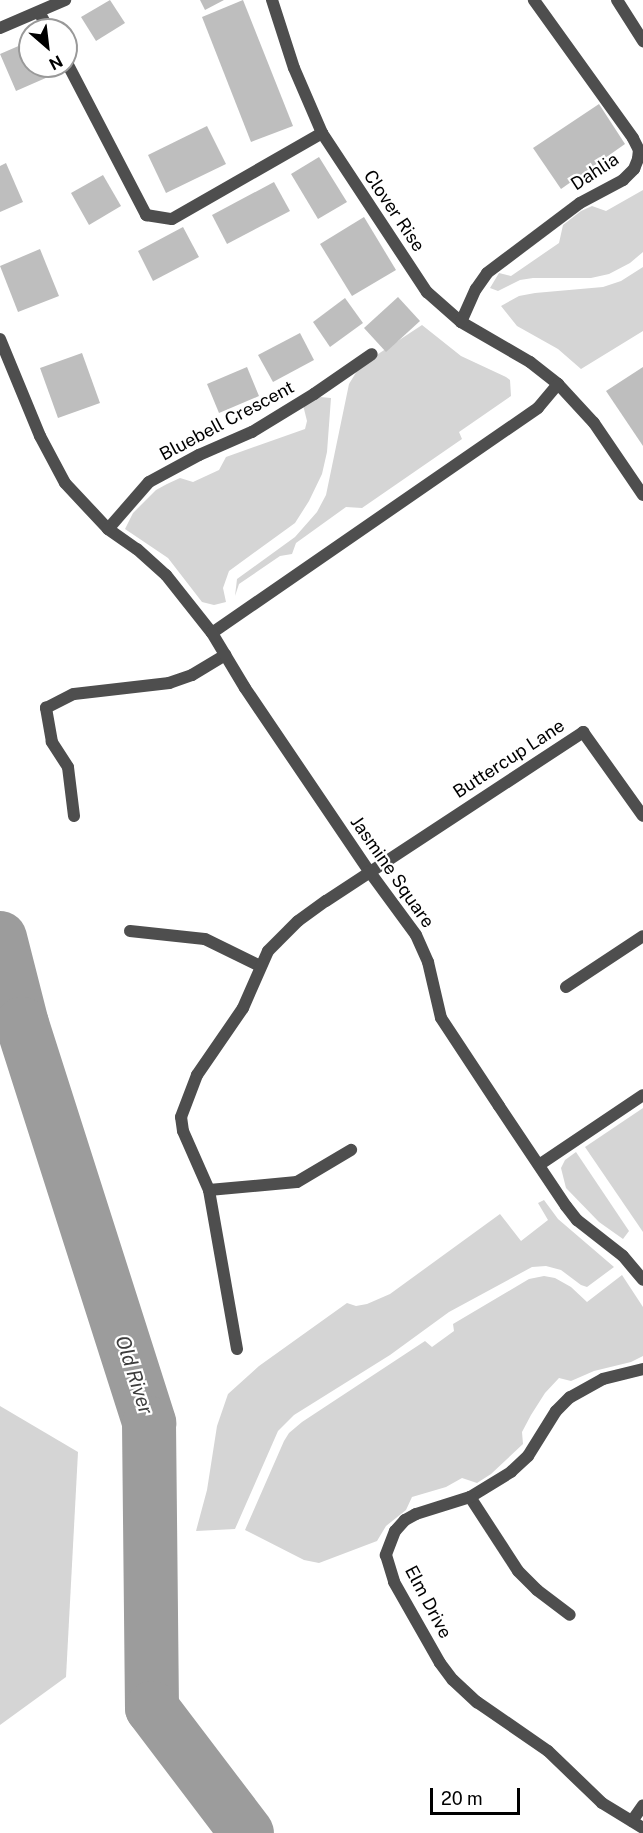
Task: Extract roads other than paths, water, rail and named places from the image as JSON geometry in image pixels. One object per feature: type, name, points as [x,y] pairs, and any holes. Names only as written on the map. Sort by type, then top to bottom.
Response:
[{"type":"street","points":[[0,28],[66,0]]},
{"type":"street","name":"Clover Rise","points":[[272,0],[294,68],[322,133],[427,292],[461,322],[530,362],[558,384]]},
{"type":"street","name":"Dahlia","points":[[461,322],[476,289],[488,273],[580,203],[622,180],[634,169],[638,159],[639,150],[633,138],[534,0]]},
{"type":"street","points":[[617,0],[643,41]]},
{"type":"street","points":[[39,12],[42,18]]},
{"type":"street","points":[[75,78],[146,215],[172,219],[322,133]]},
{"type":"street","points":[[0,339],[54,465],[80,502],[108,529],[152,560],[212,633],[538,408],[558,384],[594,423],[643,495]]},
{"type":"street","name":"Bluebell Crescent","points":[[108,529],[149,482],[199,455],[252,432],[314,394],[372,354]]},
{"type":"street","name":"Jasmine Square","points":[[212,633],[369,871],[416,935],[428,962],[441,1018],[539,1165]]},
{"type":"street","points":[[74,816],[68,767],[52,742],[46,708],[74,694],[169,683],[192,675],[225,655]]},
{"type":"street","name":"Buttercup Lane","points":[[369,871],[584,732],[643,816]]},
{"type":"street","points":[[237,1349],[209,1190],[183,1131],[181,1117],[197,1075],[243,1008],[260,966],[273,945],[298,921],[369,871]]},
{"type":"street","points":[[130,931],[205,939],[260,966]]},
{"type":"street","points":[[566,987],[643,936]]},
{"type":"street","points":[[643,1095],[539,1165],[577,1220],[623,1256],[643,1280]]},
{"type":"street","points":[[209,1190],[297,1182],[351,1150]]},
{"type":"street","name":"Elm Drive","points":[[643,1369],[603,1379],[570,1397],[556,1411],[528,1456],[511,1472],[470,1497],[416,1514],[395,1531],[386,1555],[394,1582],[440,1663],[459,1687],[548,1751],[602,1803],[643,1828]]},
{"type":"street","points":[[470,1497],[518,1571],[537,1590],[570,1615]]},
{"type":"street","points":[[632,1821],[643,1805]]},
{"type":"waterway","name":"Old River","points":[[0,938],[22,1024],[149,1423],[152,1708],[247,1833]]}]
